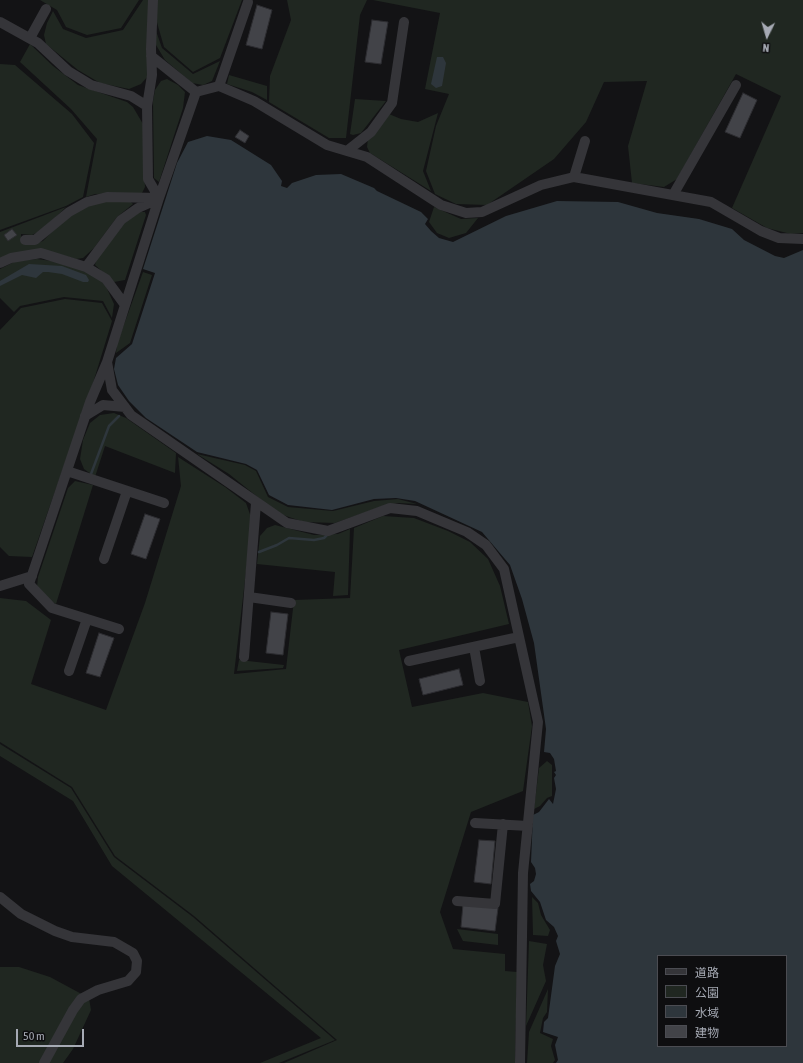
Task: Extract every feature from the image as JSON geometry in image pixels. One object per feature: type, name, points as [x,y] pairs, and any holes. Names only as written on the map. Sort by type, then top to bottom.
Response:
[{"type":"street","points":[[153,0],[151,56],[152,75],[147,106],[148,179],[159,198]]},
{"type":"street","points":[[219,86],[248,2]]},
{"type":"street","points":[[30,38],[46,9]]},
{"type":"street","points":[[0,22],[30,38],[68,71],[91,85],[131,96],[147,106]]},
{"type":"street","points":[[347,151],[371,132],[392,103],[404,22]]},
{"type":"street","points":[[151,56],[196,92]]},
{"type":"street","points":[[673,196],[736,85]]},
{"type":"street","points":[[196,92],[219,86],[254,101],[327,145],[367,158],[442,204],[466,213],[482,212],[542,185],[574,177],[711,202],[761,231],[779,238],[803,239]]},
{"type":"street","points":[[119,629],[52,608],[29,584],[85,416],[107,362],[159,198],[196,92]]},
{"type":"street","points":[[574,177],[585,141]]},
{"type":"street","points":[[25,240],[35,240],[69,212],[87,202],[107,197],[159,198]]},
{"type":"street","points":[[86,267],[121,220],[138,208],[159,198]]},
{"type":"street","points":[[0,263],[11,258],[41,253],[86,267],[106,279],[125,305]]},
{"type":"street","points":[[107,362],[112,390],[131,415],[256,503],[287,523],[328,531],[390,508],[417,510],[467,532],[486,545],[504,568],[538,722],[524,873],[520,1063]]},
{"type":"street","points":[[85,416],[103,405],[125,407]]},
{"type":"street","points":[[67,471],[164,503]]},
{"type":"street","points":[[104,559],[127,491]]},
{"type":"street","points":[[244,657],[256,503]]},
{"type":"street","points":[[0,586],[32,576]]},
{"type":"street","points":[[249,597],[291,603]]},
{"type":"street","points":[[69,671],[87,619]]},
{"type":"street","points":[[409,661],[519,637]]},
{"type":"street","points":[[474,647],[480,682]]},
{"type":"street","points":[[475,823],[528,826]]},
{"type":"street","points":[[458,901],[495,904],[503,824]]},
{"type":"street","points":[[0,897],[21,914],[55,931],[72,937],[114,942],[133,953],[137,961],[136,972],[128,981],[98,990],[81,999],[73,1010],[44,1063]]},
{"type":"green space","points":[[40,0],[139,0],[121,28],[87,35],[66,27],[57,10]]},
{"type":"green space","points":[[143,0],[148,0],[148,76],[141,84],[129,89],[100,83],[78,70],[46,44],[44,35],[47,23],[53,11],[63,29],[86,38],[123,30]]},
{"type":"green space","points":[[157,0],[242,0],[220,58],[193,72],[164,47],[156,19]]},
{"type":"green space","points":[[287,0],[367,0],[360,15],[346,138],[329,138],[269,102],[270,76],[291,20]]},
{"type":"green space","points":[[373,0],[803,0],[803,233],[791,234],[767,228],[732,208],[781,96],[736,74],[677,179],[664,187],[632,183],[628,146],[647,81],[604,82],[586,122],[554,159],[487,205],[456,204],[435,194],[426,171],[436,126],[449,94],[425,89],[440,13]]},
{"type":"green space","points":[[155,28],[162,48],[193,74],[220,61],[212,81],[203,85],[192,83],[165,60],[156,45]]},
{"type":"green space","points":[[30,44],[53,66],[78,85],[127,102],[133,107],[143,124],[145,187],[142,193],[95,194],[86,197],[97,139],[71,109],[20,62]]},
{"type":"green space","points":[[0,64],[15,65],[72,114],[94,143],[83,197],[66,206],[0,230]]},
{"type":"green space","points":[[229,75],[267,86],[267,100],[252,92],[227,84]]},
{"type":"green space","points":[[167,79],[178,85],[185,92],[183,108],[159,182],[154,178],[153,101],[155,90],[161,81]]},
{"type":"green space","points":[[355,99],[386,101],[361,133],[353,135],[350,134]]},
{"type":"green space","points":[[438,113],[423,171],[431,191],[370,153],[367,147],[368,138],[389,114],[401,119],[418,122]]},
{"type":"green space","points":[[129,200],[133,204],[117,217],[94,248],[83,258],[76,259],[51,252],[0,258],[0,232],[66,207],[44,229],[32,235],[21,234],[21,241],[32,244],[43,241],[65,218],[84,207],[105,201]]},
{"type":"green space","points":[[434,207],[461,219],[478,218],[466,233],[449,238],[437,233],[429,222]]},
{"type":"green space","points":[[140,212],[145,212],[146,215],[125,280],[114,282],[95,265],[96,260],[124,223]]},
{"type":"green space","points":[[37,259],[60,262],[85,270],[104,282],[114,304],[112,318],[103,301],[64,297],[20,306],[14,312],[0,298],[0,269],[16,261]]},
{"type":"green space","points":[[143,272],[152,275],[130,343],[116,353],[117,344]]},
{"type":"green space","points":[[65,299],[102,303],[112,321],[93,383],[32,557],[9,556],[0,547],[0,330],[21,308]]},
{"type":"green space","points":[[114,413],[126,418],[176,453],[175,473],[105,446],[95,477],[84,469],[80,459],[83,440],[90,423],[100,415]]},
{"type":"green space","points":[[197,454],[245,465],[256,471],[268,497],[288,507],[333,511],[374,501],[398,499],[417,504],[398,503],[383,506],[335,523],[304,522],[283,515],[265,503],[229,474]]},
{"type":"green space","points":[[178,457],[225,487],[246,503],[252,520],[234,674],[286,669],[294,600],[350,598],[354,528],[383,516],[414,518],[448,531],[470,542],[488,559],[500,586],[509,624],[399,650],[412,707],[483,693],[528,702],[532,726],[523,791],[471,812],[440,912],[453,949],[505,954],[505,971],[517,972],[515,1063],[284,1063],[337,1040],[194,916],[115,856],[72,787],[0,742],[0,598],[26,601],[51,620],[31,684],[106,710],[145,603],[181,486]]},
{"type":"green space","points":[[75,481],[93,485],[56,604],[47,599],[37,587],[38,577],[68,488]]},
{"type":"green space","points":[[275,525],[314,535],[338,534],[350,529],[348,595],[333,596],[335,572],[257,564],[260,536],[267,528]]},
{"type":"green space","points":[[239,660],[284,665],[283,668],[237,671]]},
{"type":"green space","points":[[0,744],[71,788],[114,857],[193,917],[335,1040],[279,1063],[260,1063],[321,1038],[112,866],[73,801],[0,756]]},
{"type":"green space","points":[[547,761],[552,765],[552,796],[547,798],[540,806],[534,809],[539,768]]},
{"type":"green space","points":[[532,897],[538,903],[541,915],[550,930],[548,936],[533,935]]},
{"type":"green space","points":[[457,929],[498,934],[498,945],[463,941]]},
{"type":"green space","points":[[529,941],[547,944],[543,965],[546,981],[526,1026]]},
{"type":"green space","points":[[0,967],[19,967],[50,977],[89,998],[91,1010],[73,1049],[63,1063],[0,1063]]},
{"type":"green space","points":[[548,989],[547,1012],[543,1018],[540,1033],[553,1039],[551,1046],[555,1060],[553,1063],[527,1063],[529,1032]]},
{"type":"water","points":[[437,57],[443,57],[446,63],[442,86],[436,88],[431,84]]},
{"type":"water","points":[[207,136],[231,140],[271,165],[282,181],[281,186],[287,188],[292,183],[316,175],[341,174],[374,188],[377,191],[421,212],[428,219],[425,224],[431,231],[439,238],[453,242],[506,216],[557,201],[618,202],[657,213],[699,219],[732,229],[744,240],[775,256],[784,258],[803,250],[803,1063],[556,1063],[558,1060],[555,1045],[558,1037],[543,1032],[544,1022],[548,1018],[555,966],[560,954],[556,941],[558,936],[554,927],[546,920],[540,902],[531,891],[530,884],[534,881],[536,874],[535,868],[531,862],[533,815],[539,812],[549,799],[553,804],[556,789],[554,778],[556,775],[554,772],[556,771],[554,759],[550,753],[544,752],[546,729],[534,643],[522,599],[510,565],[482,532],[415,501],[396,498],[374,499],[332,510],[288,505],[269,495],[257,470],[246,464],[197,452],[146,418],[129,401],[118,385],[114,369],[116,358],[132,344],[155,273],[143,269],[177,163],[188,142]]},
{"type":"water","points":[[29,264],[62,266],[86,275],[89,280],[88,282],[83,282],[62,274],[43,272],[36,278],[22,275],[0,286],[0,281]]},
{"type":"building","points":[[257,5],[272,10],[262,49],[246,45]]},
{"type":"building","points":[[372,20],[388,22],[381,64],[365,62]]},
{"type":"building","points":[[743,93],[757,100],[740,138],[725,132]]},
{"type":"building","points":[[240,130],[249,136],[245,143],[235,137]]},
{"type":"building","points":[[12,229],[17,235],[8,241],[4,235]]},
{"type":"building","points":[[145,514],[160,519],[146,559],[131,554]]},
{"type":"building","points":[[271,612],[288,614],[283,655],[266,653]]},
{"type":"building","points":[[99,633],[114,638],[100,677],[86,673]]},
{"type":"building","points":[[459,669],[463,685],[423,695],[419,679]]},
{"type":"building","points":[[479,840],[495,841],[491,884],[474,882]]},
{"type":"building","points":[[463,904],[498,908],[495,931],[461,927]]},
{"type":"waterway","points":[[91,474],[109,426],[119,416]]},
{"type":"waterway","points":[[259,552],[277,545],[289,538],[314,540],[324,538],[328,534]]}]
